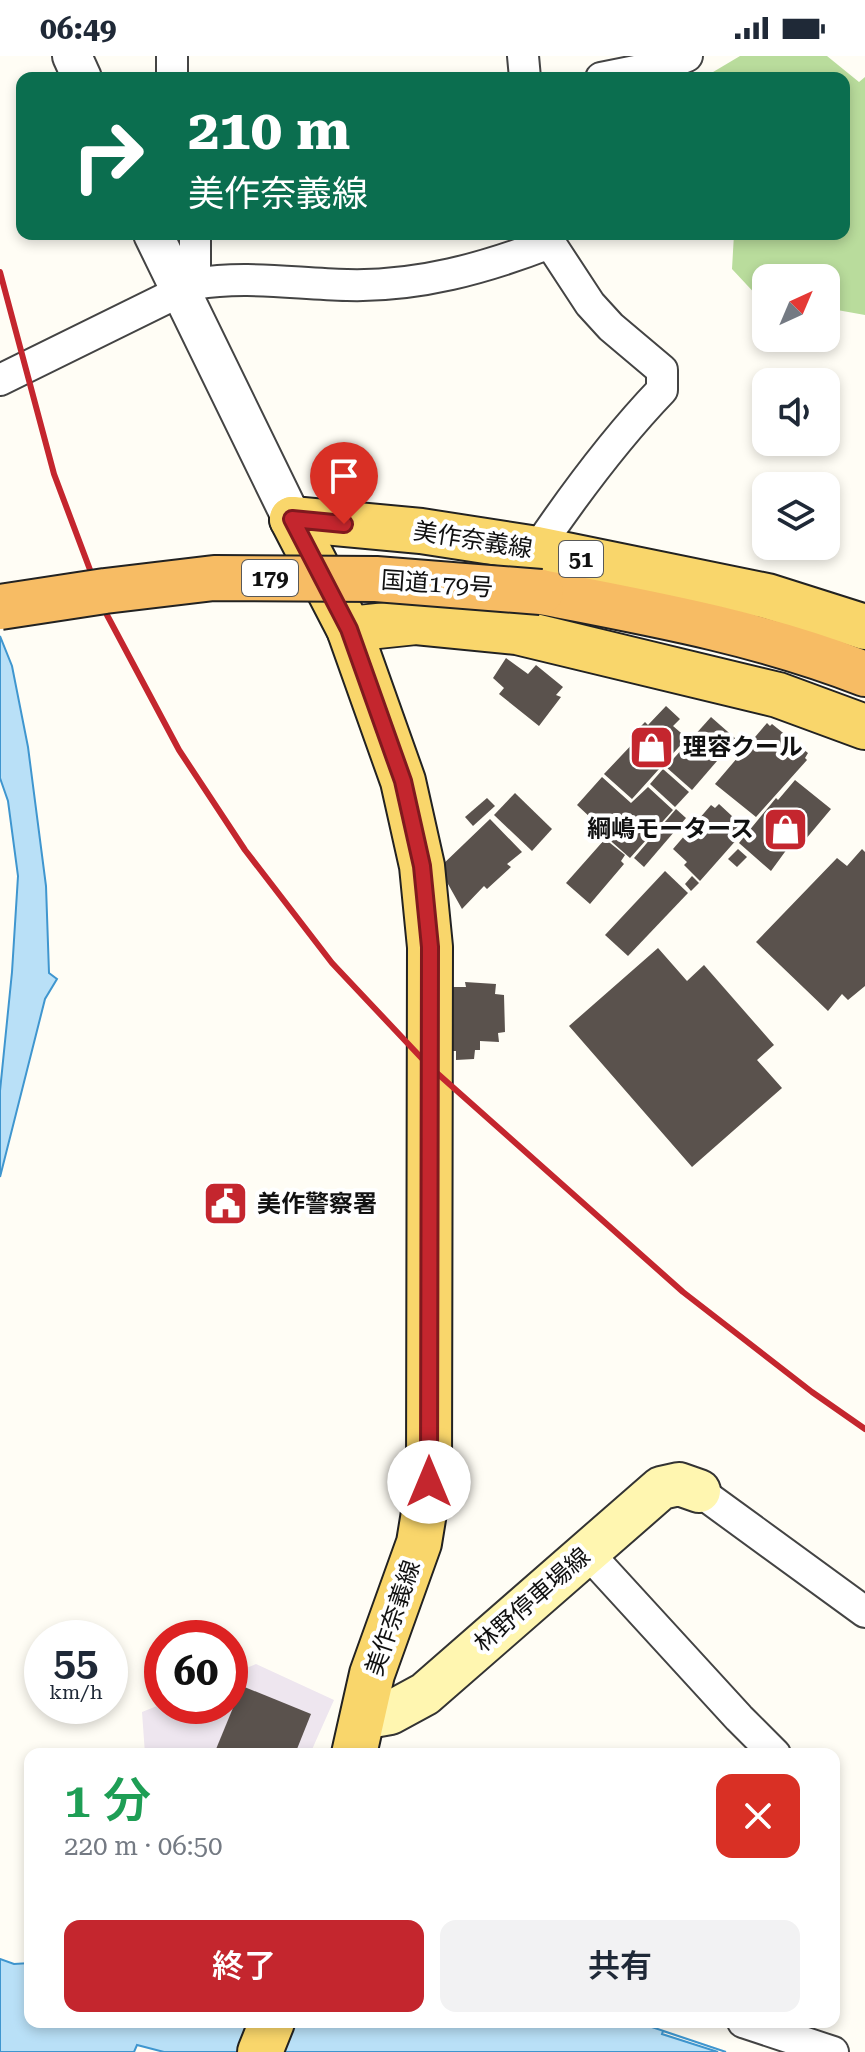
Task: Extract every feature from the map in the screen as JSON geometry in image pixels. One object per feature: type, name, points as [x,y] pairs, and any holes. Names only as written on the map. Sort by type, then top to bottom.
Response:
[{"type":"highway","name":"国道179号","points":[[0,607],[214,578],[376,579],[539,571],[685,620],[830,660],[865,674]]},
{"type":"main road","name":"美作奈義線","points":[[292,519],[421,531],[539,571],[767,596],[865,627]]},
{"type":"main road","name":"美作奈義線","points":[[292,519],[349,629],[403,781],[422,866],[430,947],[429,1482],[419,1543],[372,1674],[358,1736]]},
{"type":"main road","points":[[349,629],[416,622],[517,632],[778,695],[865,727]]},
{"type":"main road","name":"林野停車場線","points":[[358,1736],[390,1713],[425,1694],[661,1488],[679,1484],[699,1491]]},
{"type":"main road","points":[[260,2052],[270,2028]]},
{"type":"street","points":[[631,72],[665,65],[687,56]]},
{"type":"street","points":[[157,240],[187,288],[292,519]]},
{"type":"street","points":[[187,288],[194,240]]},
{"type":"street","points":[[0,380],[187,288],[220,279],[349,285],[439,277],[494,264],[544,240]]},
{"type":"street","points":[[517,632],[526,581],[539,571],[632,421],[662,390],[662,370],[611,327],[590,304],[549,240]]},
{"type":"street","points":[[699,1491],[865,1612]]},
{"type":"street","points":[[586,1551],[769,1748]]},
{"type":"street","points":[[761,2028],[833,2052]]},
{"type":"shaded area","points":[[256,1664],[334,1700],[313,1748],[145,1748],[142,1712],[144,1724],[248,1724],[248,1667]]},
{"type":"green space","points":[[740,56],[827,56],[847,72],[713,72]]},
{"type":"green space","points":[[850,75],[859,82],[865,77],[865,315],[840,311],[840,264],[752,264],[752,290],[732,269],[734,240],[850,240]]},
{"type":"water","points":[[0,636],[12,666],[28,747],[46,886],[49,973],[57,979],[45,999],[0,1177],[0,1091],[18,876],[8,801],[0,778]]},
{"type":"water","points":[[0,1959],[14,1964],[24,1963],[24,2028],[655,2028],[726,2052],[663,2031],[662,2034],[718,2052],[164,2052],[137,2045],[134,2052],[0,2052]]},
{"type":"building","points":[[506,658],[528,674],[536,665],[563,687],[556,695],[561,697],[539,726],[499,694],[504,688],[493,678]]},
{"type":"building","points":[[666,706],[680,719],[673,726],[687,738],[632,799],[604,774],[638,738],[633,734],[645,722],[648,725]]},
{"type":"building","points":[[711,717],[736,739],[692,790],[666,767]]},
{"type":"building","points":[[767,723],[808,753],[807,760],[756,817],[715,784]]},
{"type":"building","points":[[663,769],[689,792],[675,807],[650,784]]},
{"type":"building","points":[[602,777],[631,803],[648,787],[673,810],[630,858],[577,805]]},
{"type":"building","points":[[795,780],[831,809],[805,840],[798,834],[771,871],[739,843]]},
{"type":"building","points":[[515,793],[552,829],[532,851],[494,815]]},
{"type":"building","points":[[487,798],[495,806],[473,826],[465,817]]},
{"type":"building","points":[[719,804],[746,829],[700,881],[673,849],[711,805],[715,808]]},
{"type":"building","points":[[676,809],[686,818],[644,867],[634,858]]},
{"type":"building","points":[[490,819],[522,852],[507,864],[511,867],[487,889],[484,886],[462,909],[439,868]]},
{"type":"building","points":[[605,839],[625,855],[621,861],[624,864],[590,904],[566,883]]},
{"type":"building","points":[[738,849],[747,857],[737,867],[728,859]]},
{"type":"building","points":[[862,849],[865,852],[865,986],[848,1000],[842,994],[828,1011],[756,942],[837,858],[847,866]]},
{"type":"building","points":[[665,871],[688,893],[628,956],[605,935]]},
{"type":"building","points":[[692,876],[699,883],[691,891],[685,884]]},
{"type":"building","points":[[658,948],[687,981],[704,965],[774,1045],[757,1060],[782,1088],[692,1167],[569,1026]]},
{"type":"building","points":[[465,982],[496,984],[495,994],[504,995],[505,1032],[498,1033],[499,1042],[480,1041],[480,1050],[475,1050],[474,1059],[456,1060],[456,1051],[451,1051],[452,987],[466,987]]},
{"type":"building","points":[[248,1688],[311,1714],[297,1748],[216,1748],[226,1724],[248,1724]]},
{"type":"railway","points":[[0,272],[54,474],[107,615],[179,750],[245,850],[332,963],[429,1066],[683,1292],[865,1429]]},
{"type":"place","name":"理容クール","points":[[652,747]]},
{"type":"place","name":"綱嶋モータース","points":[[785,829]]},
{"type":"place","name":"美作警察署","points":[[226,1204]]},
{"type":"route","points":[[344,524],[292,519],[349,629],[403,781],[422,866],[430,947],[429,1482]]}]
